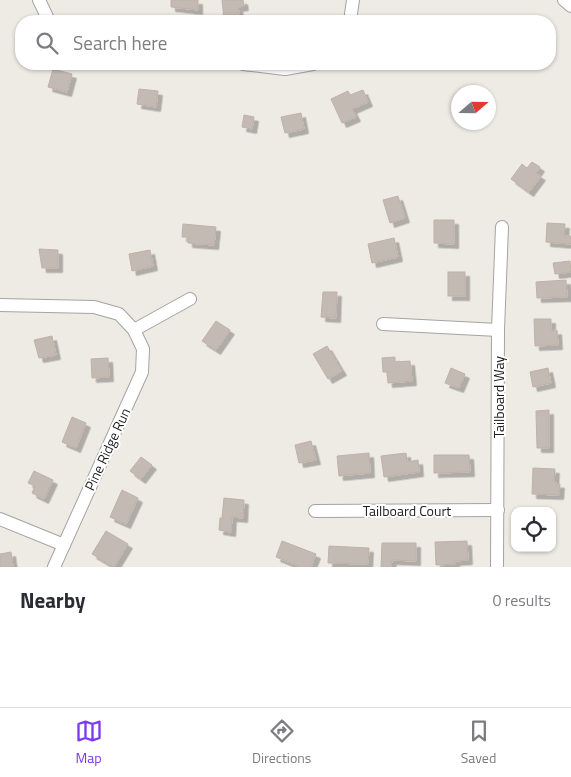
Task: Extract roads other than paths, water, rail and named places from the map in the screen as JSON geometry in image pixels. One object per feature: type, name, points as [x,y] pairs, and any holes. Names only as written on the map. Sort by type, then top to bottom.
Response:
[{"type":"street","points":[[39,0],[46,15]]},
{"type":"street","points":[[351,15],[353,0]]},
{"type":"street","points":[[564,0],[571,6]]},
{"type":"street","name":"Tailboard Way","points":[[497,567],[498,330],[502,227]]},
{"type":"street","points":[[134,330],[190,299]]},
{"type":"street","name":"Pine Ridge Run","points":[[0,305],[94,307],[119,314],[134,330],[143,349],[142,372],[54,567]]},
{"type":"street","points":[[383,324],[498,330]]},
{"type":"street","name":"Tailboard Court","points":[[315,511],[498,510]]},
{"type":"street","points":[[0,519],[64,545]]}]
